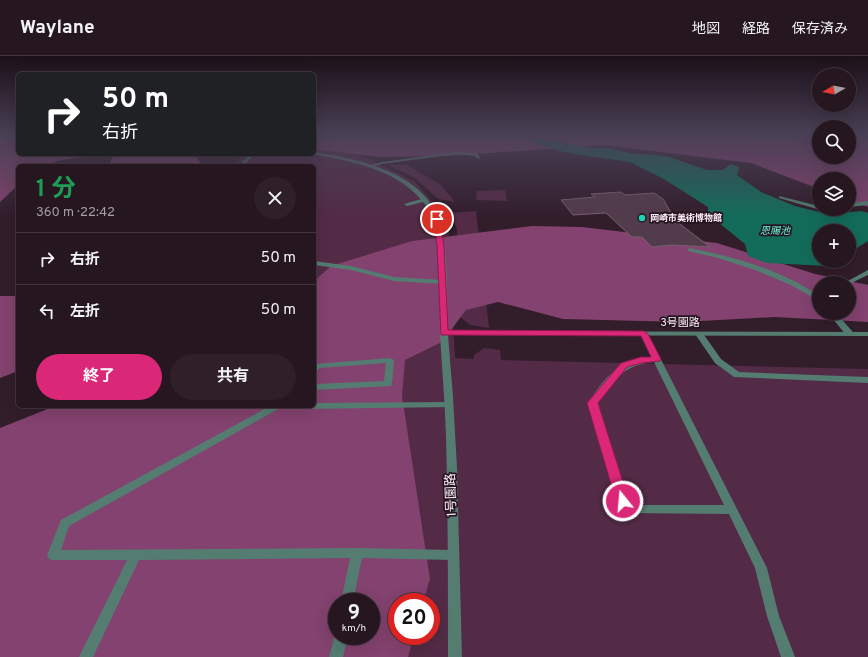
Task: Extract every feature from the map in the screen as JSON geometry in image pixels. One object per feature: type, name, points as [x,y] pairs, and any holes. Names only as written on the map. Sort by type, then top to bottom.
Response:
[{"type":"street","points":[[316,263],[351,268],[394,279],[442,282],[437,219],[425,200],[406,183],[370,166],[349,161]]},
{"type":"street","points":[[370,166],[396,161]]},
{"type":"street","points":[[782,197],[812,206]]},
{"type":"street","points":[[407,204],[425,200]]},
{"type":"street","points":[[856,204],[868,203]]},
{"type":"street","points":[[690,250],[707,252],[793,283],[812,294]]},
{"type":"street","points":[[856,278],[868,272]]},
{"type":"street","name":"1号園路","points":[[442,282],[449,405],[455,657]]},
{"type":"street","points":[[838,320],[850,334]]},
{"type":"street","name":"3号園路","points":[[444,333],[868,334]]},
{"type":"street","points":[[644,334],[760,568],[773,616],[788,657]]},
{"type":"street","points":[[699,334],[718,361],[737,374],[868,380]]},
{"type":"street","points":[[657,359],[641,360],[624,365],[592,403],[623,501],[629,509],[732,510]]},
{"type":"street","points":[[316,368],[318,366],[390,360],[388,384],[316,387]]},
{"type":"street","points":[[316,406],[449,405]]},
{"type":"street","points":[[273,408],[65,523],[53,555],[357,553],[453,555]]},
{"type":"street","points":[[350,593],[357,553]]},
{"type":"street","points":[[86,657],[135,555]]},
{"type":"street","points":[[336,657],[339,645]]},
{"type":"shaded area","points":[[0,161],[58,161],[49,164],[16,164],[16,187],[0,202]]},
{"type":"shaded area","points":[[111,161],[199,161],[202,164],[109,164]]},
{"type":"shaded area","points":[[237,161],[374,161],[415,182],[448,220],[455,358],[474,359],[474,355],[484,348],[500,350],[501,360],[868,369],[868,657],[0,657],[311,408],[316,408],[316,403],[381,292],[316,277],[316,164],[234,164]]},
{"type":"shaded area","points":[[735,161],[812,161],[812,164],[856,164],[856,161],[868,161],[868,207],[856,203],[856,172],[812,172],[812,186],[751,163]]},
{"type":"shaded area","points":[[388,165],[407,165],[441,185],[455,202],[438,199],[415,178]]},
{"type":"shaded area","points":[[505,190],[507,201],[476,200],[477,191]]},
{"type":"shaded area","points":[[476,211],[489,328],[470,325],[459,316],[457,229],[450,213]]},
{"type":"shaded area","points":[[532,226],[582,227],[717,243],[825,276],[812,276],[812,319],[775,317],[683,322],[563,319],[498,302],[466,310],[442,342],[405,360],[402,396],[430,579],[426,593],[388,593],[388,645],[411,645],[408,657],[0,657],[0,428],[50,408],[316,408],[316,279],[331,266],[412,241]]},
{"type":"shaded area","points":[[856,283],[868,285],[868,322],[831,320],[856,320]]},
{"type":"shaded area","points":[[0,296],[16,296],[16,372],[0,378]]},
{"type":"water","name":"恩賜池","points":[[623,161],[681,161],[707,170],[722,170],[731,164],[739,167],[737,175],[761,192],[795,206],[812,210],[812,216],[856,216],[856,212],[862,211],[868,213],[868,241],[856,249],[856,224],[812,224],[812,265],[767,263],[748,256],[745,244],[708,214],[708,207],[664,179],[630,162]]},
{"type":"building","name":"岡崎市美術博物館","points":[[621,192],[625,195],[654,193],[663,199],[676,221],[710,247],[672,245],[652,247],[642,237],[632,237],[606,213],[573,215],[561,200],[595,197],[591,194]]},
{"type":"place","name":"岡崎市美術博物館","points":[[642,218]]},
{"type":"route","points":[[437,219],[440,246],[444,333],[644,334],[657,359],[641,360],[624,365],[592,403],[623,501]]}]
